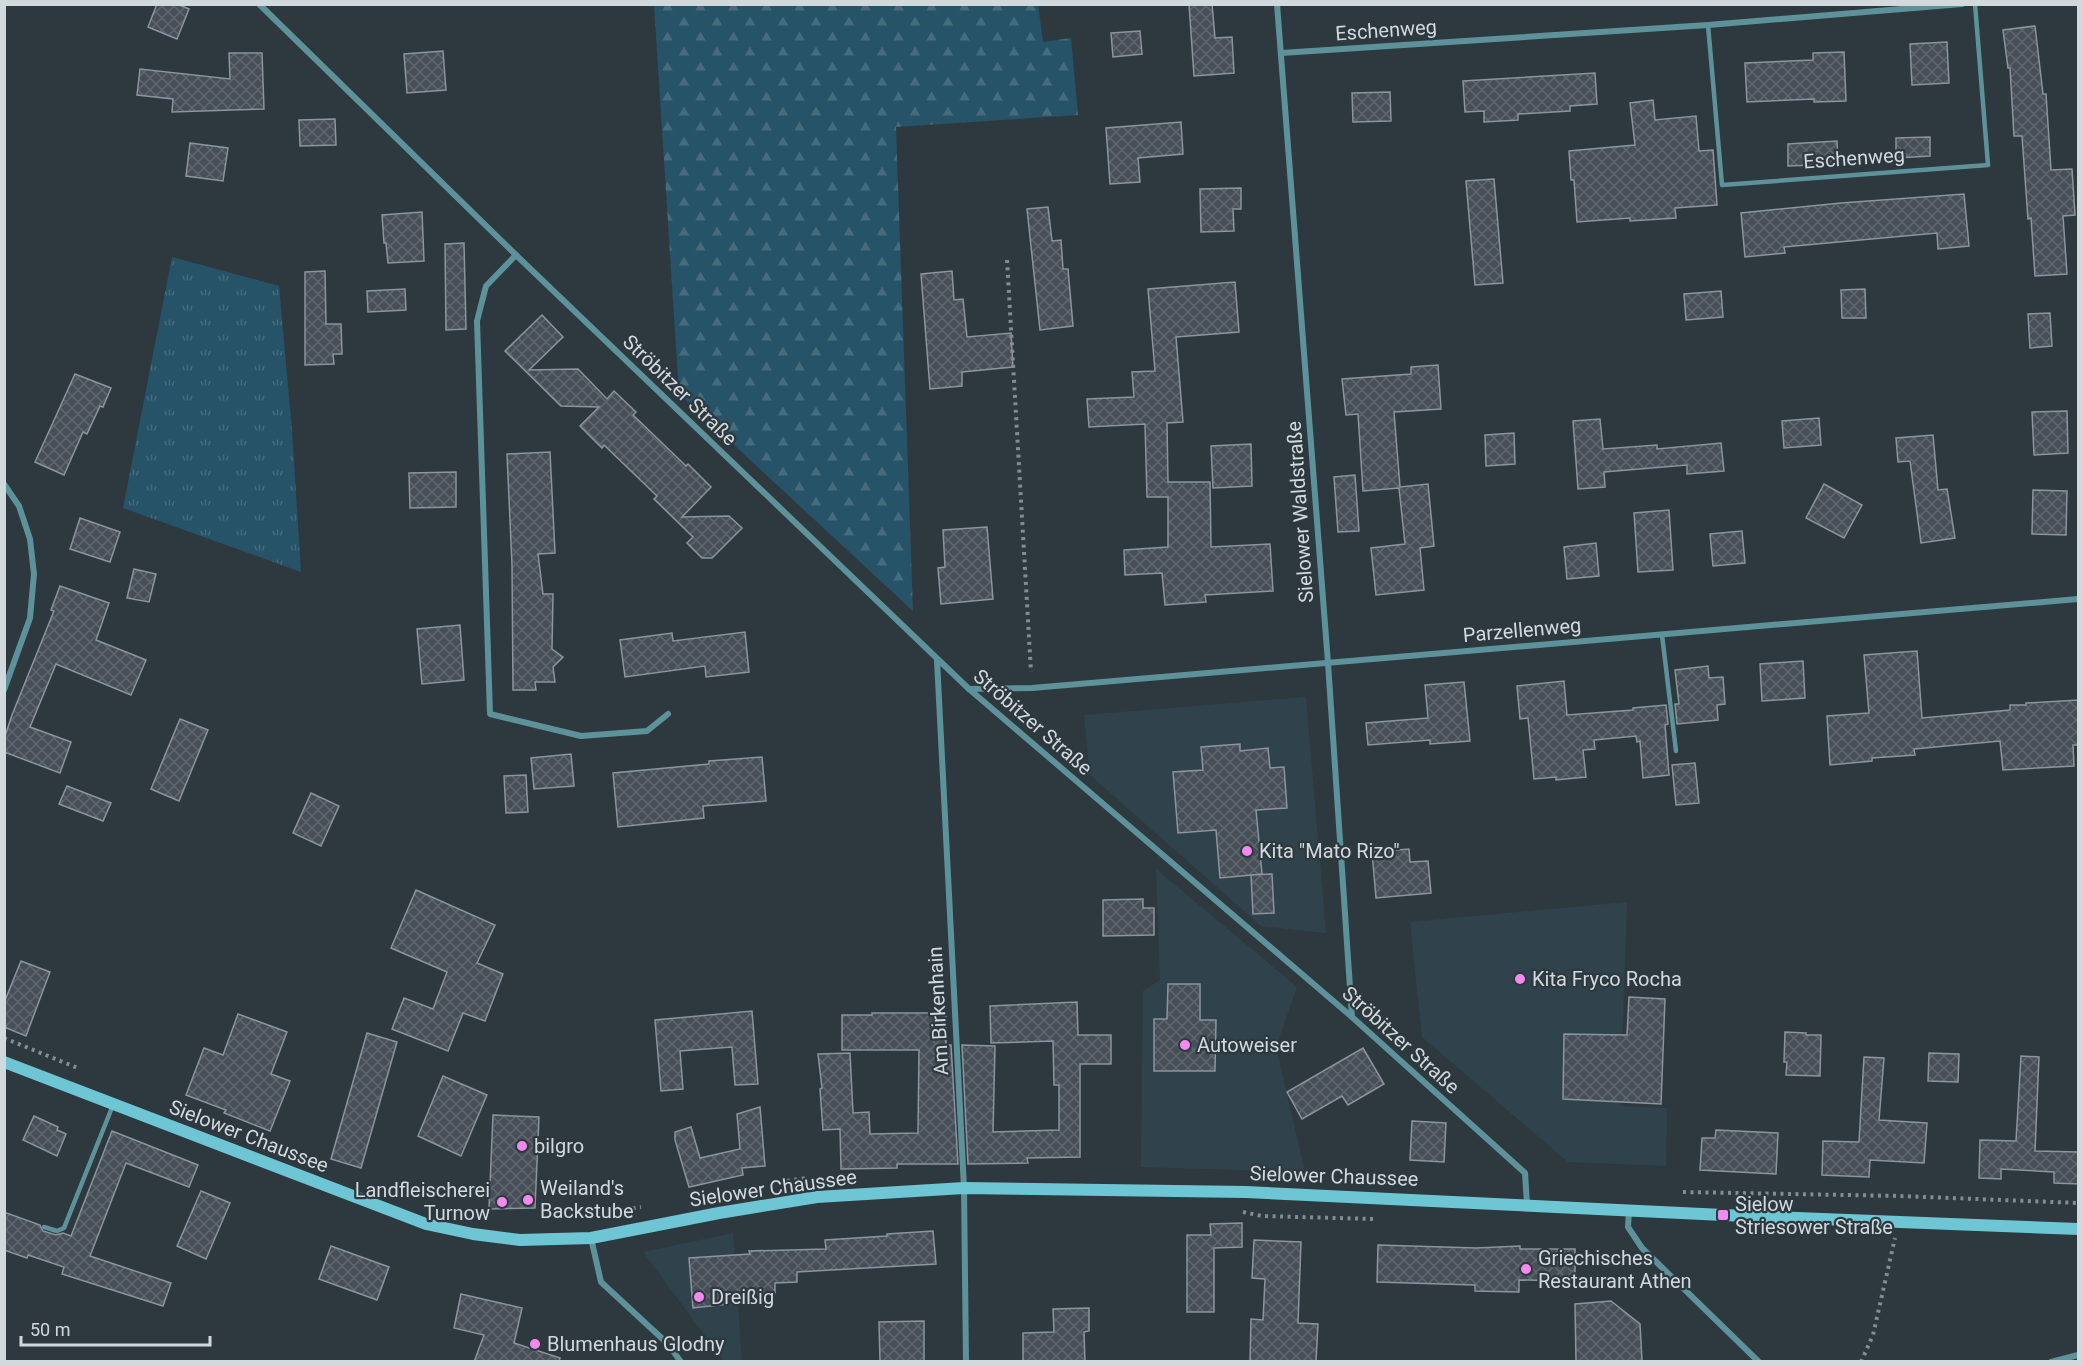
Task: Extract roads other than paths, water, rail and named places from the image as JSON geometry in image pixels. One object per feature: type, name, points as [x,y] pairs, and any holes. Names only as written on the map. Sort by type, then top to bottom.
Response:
[{"type":"main road","name":"Sielower Chaussee","points":[[4,1062],[426,1224],[473,1234],[520,1240],[591,1238],[817,1197],[964,1188],[1246,1192],[2079,1229]]},
{"type":"street","name":"Ströbitzer Straße","points":[[259,4],[937,660],[1352,1017],[1525,1173],[1527,1204]]},
{"type":"street","name":"Sielower Waldstraße","points":[[1277,4],[1328,663],[1352,1017]]},
{"type":"street","name":"Eschenweg","points":[[1281,53],[1708,26],[1962,4]]},
{"type":"street","points":[[516,255],[486,286],[477,321],[490,714],[581,736],[647,730],[668,714]]},
{"type":"street","points":[[4,484],[18,506],[30,539],[34,574],[30,618],[4,690]]},
{"type":"street","name":"Parzellenweg","points":[[969,689],[1032,688],[2079,599]]},
{"type":"street","name":"Am Birkenhain","points":[[937,660],[964,1188],[966,1362]]},
{"type":"street","points":[[1629,1210],[1628,1227],[1642,1248],[1759,1362]]},
{"type":"street","points":[[591,1238],[601,1282],[668,1344],[681,1362]]},
{"type":"street","points":[[2051,1362],[2079,1356]]},
{"type":"lane","name":"Eschenweg","points":[[1708,26],[1722,184],[1988,165],[1975,4]]},
{"type":"lane","points":[[1662,635],[1676,751]]},
{"type":"lane","points":[[45,1227],[57,1231],[64,1228],[113,1104]]},
{"type":"place","name":"Kita \"Mato Rizo\"","points":[[1247,851]]},
{"type":"place","name":"Kita Fryco Rocha","points":[[1520,979]]},
{"type":"place","name":"Autoweiser","points":[[1185,1045]]},
{"type":"place","name":"bilgro","points":[[522,1146]]},
{"type":"place","name":"Weiland's Backstube","points":[[528,1200]]},
{"type":"place","name":"Landfleischerei Turnow","points":[[502,1202]]},
{"type":"place","name":"Sielow Striesower Straße","points":[[1723,1215]]},
{"type":"place","name":"Griechisches Restaurant Athen","points":[[1526,1269]]},
{"type":"place","name":"Dreißig","points":[[699,1297]]},
{"type":"place","name":"Blumenhaus Glodny","points":[[535,1344]]}]
